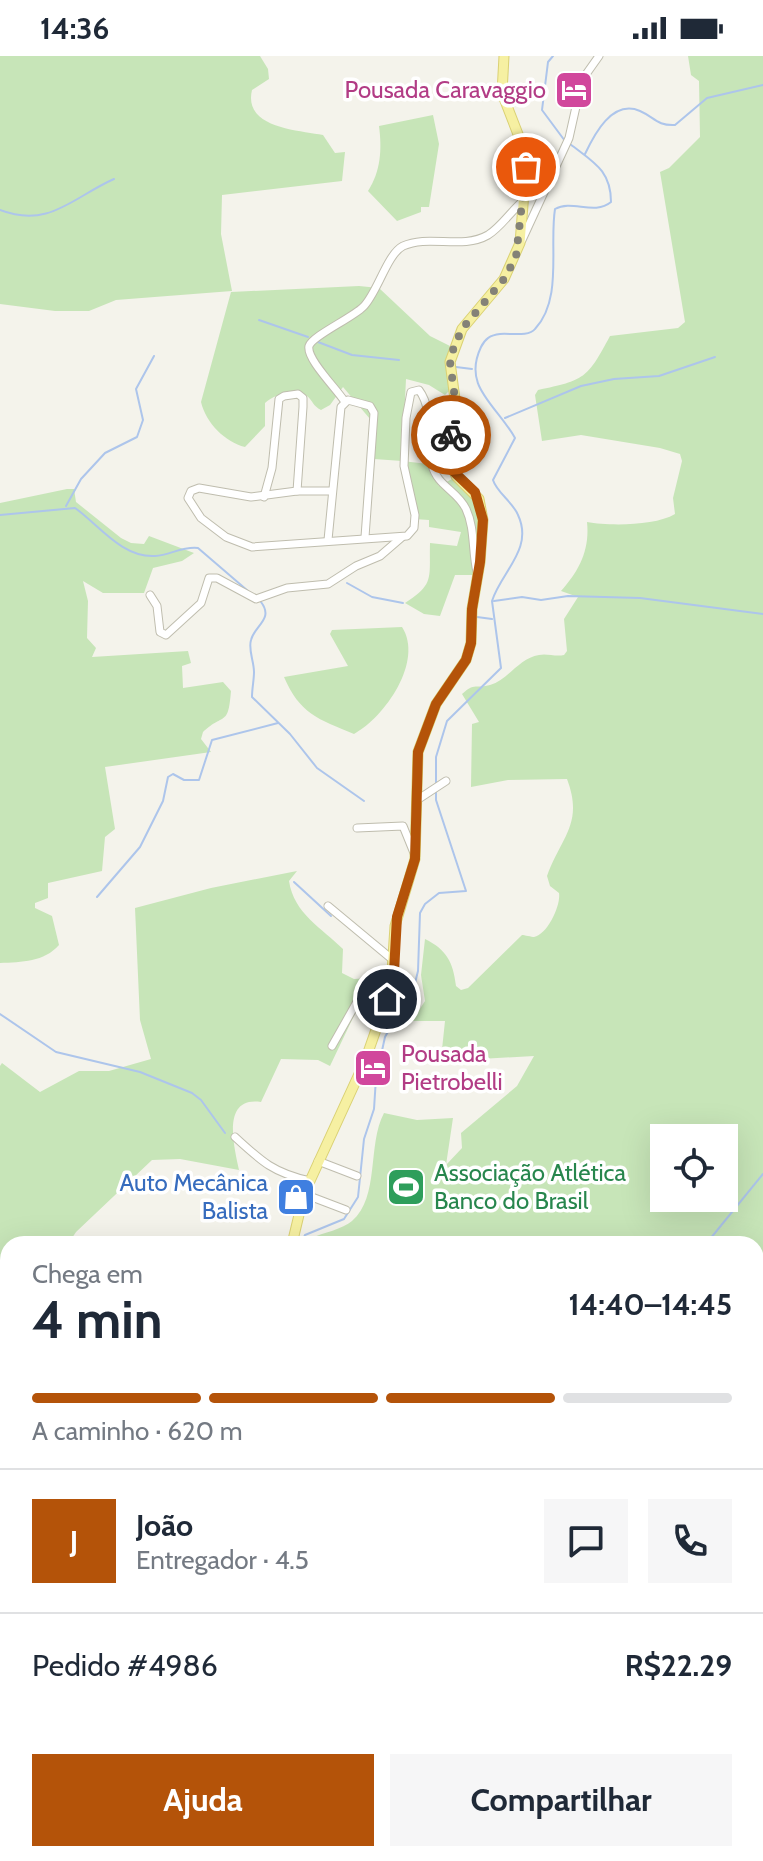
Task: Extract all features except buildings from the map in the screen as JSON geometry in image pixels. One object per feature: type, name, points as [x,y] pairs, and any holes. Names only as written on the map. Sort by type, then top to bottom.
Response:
[{"type":"main road","points":[[294,1236],[304,1194],[365,1061],[387,999],[395,962],[397,917],[415,859],[415,766],[436,704],[470,651],[483,520],[475,492],[456,476],[451,464],[455,399],[450,362],[462,329],[504,279],[520,243],[524,155],[502,93],[504,56]]},
{"type":"street","points":[[520,243],[569,138],[578,92],[599,56]]},
{"type":"street","points":[[365,537],[374,413],[370,406],[345,402],[313,362],[309,350],[313,339],[341,326],[367,304],[398,249],[411,244],[476,239],[488,234],[523,201]]},
{"type":"street","points":[[150,595],[159,611],[160,632],[166,635],[201,603],[209,578],[217,578],[256,599],[287,588],[328,584],[356,566],[380,556],[412,532],[415,523],[404,466],[409,399],[416,390],[423,396],[428,416],[433,468],[438,480],[464,505],[469,518],[478,574]]},
{"type":"street","points":[[264,497],[272,468],[279,399],[298,394],[303,398],[303,407],[297,491]]},
{"type":"street","points":[[328,540],[341,407],[345,402]]},
{"type":"street","points":[[331,491],[297,491],[264,497],[202,488],[189,494],[190,502],[201,518],[226,537],[247,545],[259,547],[365,537],[402,537]]},
{"type":"street","points":[[417,800],[443,783]]},
{"type":"street","points":[[357,828],[403,826],[415,859]]},
{"type":"street","points":[[328,906],[395,962]]},
{"type":"street","points":[[332,1046],[358,1000],[374,996],[387,999]]},
{"type":"street","points":[[235,1137],[266,1166],[283,1175],[310,1181]]},
{"type":"street","points":[[318,1161],[357,1176]]},
{"type":"street","points":[[304,1194],[346,1210]]},
{"type":"green space","points":[[0,56],[260,56],[268,69],[269,79],[252,90],[251,103],[256,112],[275,125],[323,135],[335,153],[345,152],[342,181],[222,195],[221,234],[232,291],[116,300],[89,311],[55,311],[0,304]]},
{"type":"green space","points":[[688,56],[763,56],[763,1236],[317,1236],[348,1224],[361,1211],[370,1185],[376,1140],[384,1113],[417,1120],[453,1118],[446,1165],[462,1148],[461,1133],[517,1086],[534,1056],[446,1061],[441,1059],[445,1021],[412,1021],[425,1001],[421,975],[425,939],[448,958],[456,986],[461,990],[468,988],[522,935],[534,937],[549,925],[556,911],[559,893],[550,886],[547,876],[572,819],[572,794],[567,779],[508,780],[471,787],[472,724],[479,722],[462,694],[473,687],[502,679],[532,657],[564,655],[567,651],[564,619],[578,597],[561,591],[582,560],[587,542],[587,522],[632,524],[656,521],[675,514],[673,498],[682,461],[680,454],[581,435],[542,441],[535,395],[538,390],[583,375],[596,361],[610,336],[678,328],[685,322],[660,172],[669,168],[700,137],[699,81],[691,75]]},
{"type":"green space","points":[[433,115],[439,144],[429,207],[421,207],[421,212],[397,221],[368,191],[380,160],[379,126]]},
{"type":"green space","points":[[359,286],[379,288],[430,336],[450,346],[446,362],[449,391],[445,395],[429,385],[406,379],[402,461],[374,459],[370,419],[343,387],[330,405],[321,410],[303,393],[285,393],[269,400],[265,403],[265,426],[245,447],[230,441],[217,430],[201,402],[231,292]]},
{"type":"green space","points":[[402,461],[428,464],[439,486],[452,479],[475,502],[480,518],[474,575],[455,575],[440,616],[424,614],[405,603],[426,585],[430,572],[430,543],[457,546],[461,532],[429,527],[429,520],[414,519],[403,481]]},
{"type":"green space","points":[[74,489],[76,502],[121,538],[144,544],[149,536],[194,553],[182,561],[153,568],[144,593],[103,593],[83,581],[88,601],[87,638],[96,648],[92,657],[188,651],[191,663],[182,666],[183,688],[223,682],[231,691],[230,702],[227,715],[203,732],[201,739],[211,752],[105,767],[115,829],[105,837],[102,871],[48,883],[48,898],[35,903],[35,908],[52,916],[59,945],[40,958],[0,963],[0,503]]},
{"type":"green space","points":[[402,627],[408,641],[408,656],[398,687],[378,715],[354,734],[312,714],[297,699],[284,677],[348,666],[330,634],[332,630]]},
{"type":"green space","points":[[297,871],[289,881],[292,893],[310,920],[343,949],[342,973],[354,979],[372,978],[330,1066],[318,1060],[281,1059],[261,1102],[248,1102],[235,1115],[233,1136],[239,1170],[180,1159],[152,1160],[73,1236],[0,1236],[0,1066],[2,1063],[40,1092],[79,1071],[109,1071],[151,1059],[140,1020],[135,908],[211,888]]},
{"type":"waterway","points":[[553,56],[548,62],[542,110],[565,141]]},
{"type":"waterway","points":[[585,154],[605,121],[621,110],[640,111],[660,123],[675,125],[707,98],[763,85]]},
{"type":"waterway","points":[[436,785],[436,757],[447,721],[501,668],[492,601],[522,539],[518,515],[493,480],[515,438],[478,384],[476,361],[488,338],[500,334],[528,333],[544,317],[552,288],[555,209],[562,206],[597,208],[611,202],[604,174],[570,144]]},
{"type":"waterway","points":[[0,210],[17,215],[47,213],[114,179]]},
{"type":"waterway","points":[[259,320],[308,337]]},
{"type":"waterway","points":[[318,342],[352,355],[399,360]]},
{"type":"waterway","points":[[66,506],[81,479],[105,453],[137,437],[143,420],[136,389],[154,356]]},
{"type":"waterway","points":[[505,418],[581,386],[614,379],[659,376],[715,357]]},
{"type":"waterway","points":[[456,367],[472,369]]},
{"type":"waterway","points":[[0,515],[75,508],[132,552],[155,556],[198,548],[248,591]]},
{"type":"waterway","points":[[347,583],[372,597],[403,603]]},
{"type":"waterway","points":[[494,601],[568,596],[640,598],[763,614]]},
{"type":"waterway","points":[[261,602],[265,618],[250,644],[254,672],[252,697],[290,734],[317,768],[364,801]]},
{"type":"waterway","points":[[477,617],[492,619]]},
{"type":"waterway","points":[[97,897],[140,847],[163,801],[168,777],[173,774],[184,780],[199,780],[212,740],[278,723]]},
{"type":"waterway","points":[[305,1236],[344,1219],[358,1197],[364,1139],[374,1109],[376,1078],[385,1037],[415,983],[418,971],[420,913],[425,904],[439,893],[466,891],[436,792]]},
{"type":"waterway","points":[[294,882],[331,916]]},
{"type":"waterway","points":[[0,1014],[56,1052],[140,1072],[192,1093],[201,1100],[225,1133]]},
{"type":"waterway","points":[[713,1236],[763,1174]]},
{"type":"way so far","points":[[451,435],[455,399],[450,362],[453,350],[462,329],[504,279],[516,257],[520,243],[526,167]]},
{"type":"place","name":"Pousada Caravaggio","points":[[574,90]]},
{"type":"place","name":"Pousada Pietrobelli","points":[[373,1068]]},
{"type":"place","name":"Associação Atlética Banco do Brasil","points":[[406,1187]]},
{"type":"place","name":"Auto Mecânica Balista","points":[[296,1197]]},
{"type":"route","points":[[387,999],[394,972],[397,917],[412,877],[415,859],[415,766],[418,752],[436,704],[466,660],[472,635],[482,508],[475,492],[452,470],[451,435]]}]
